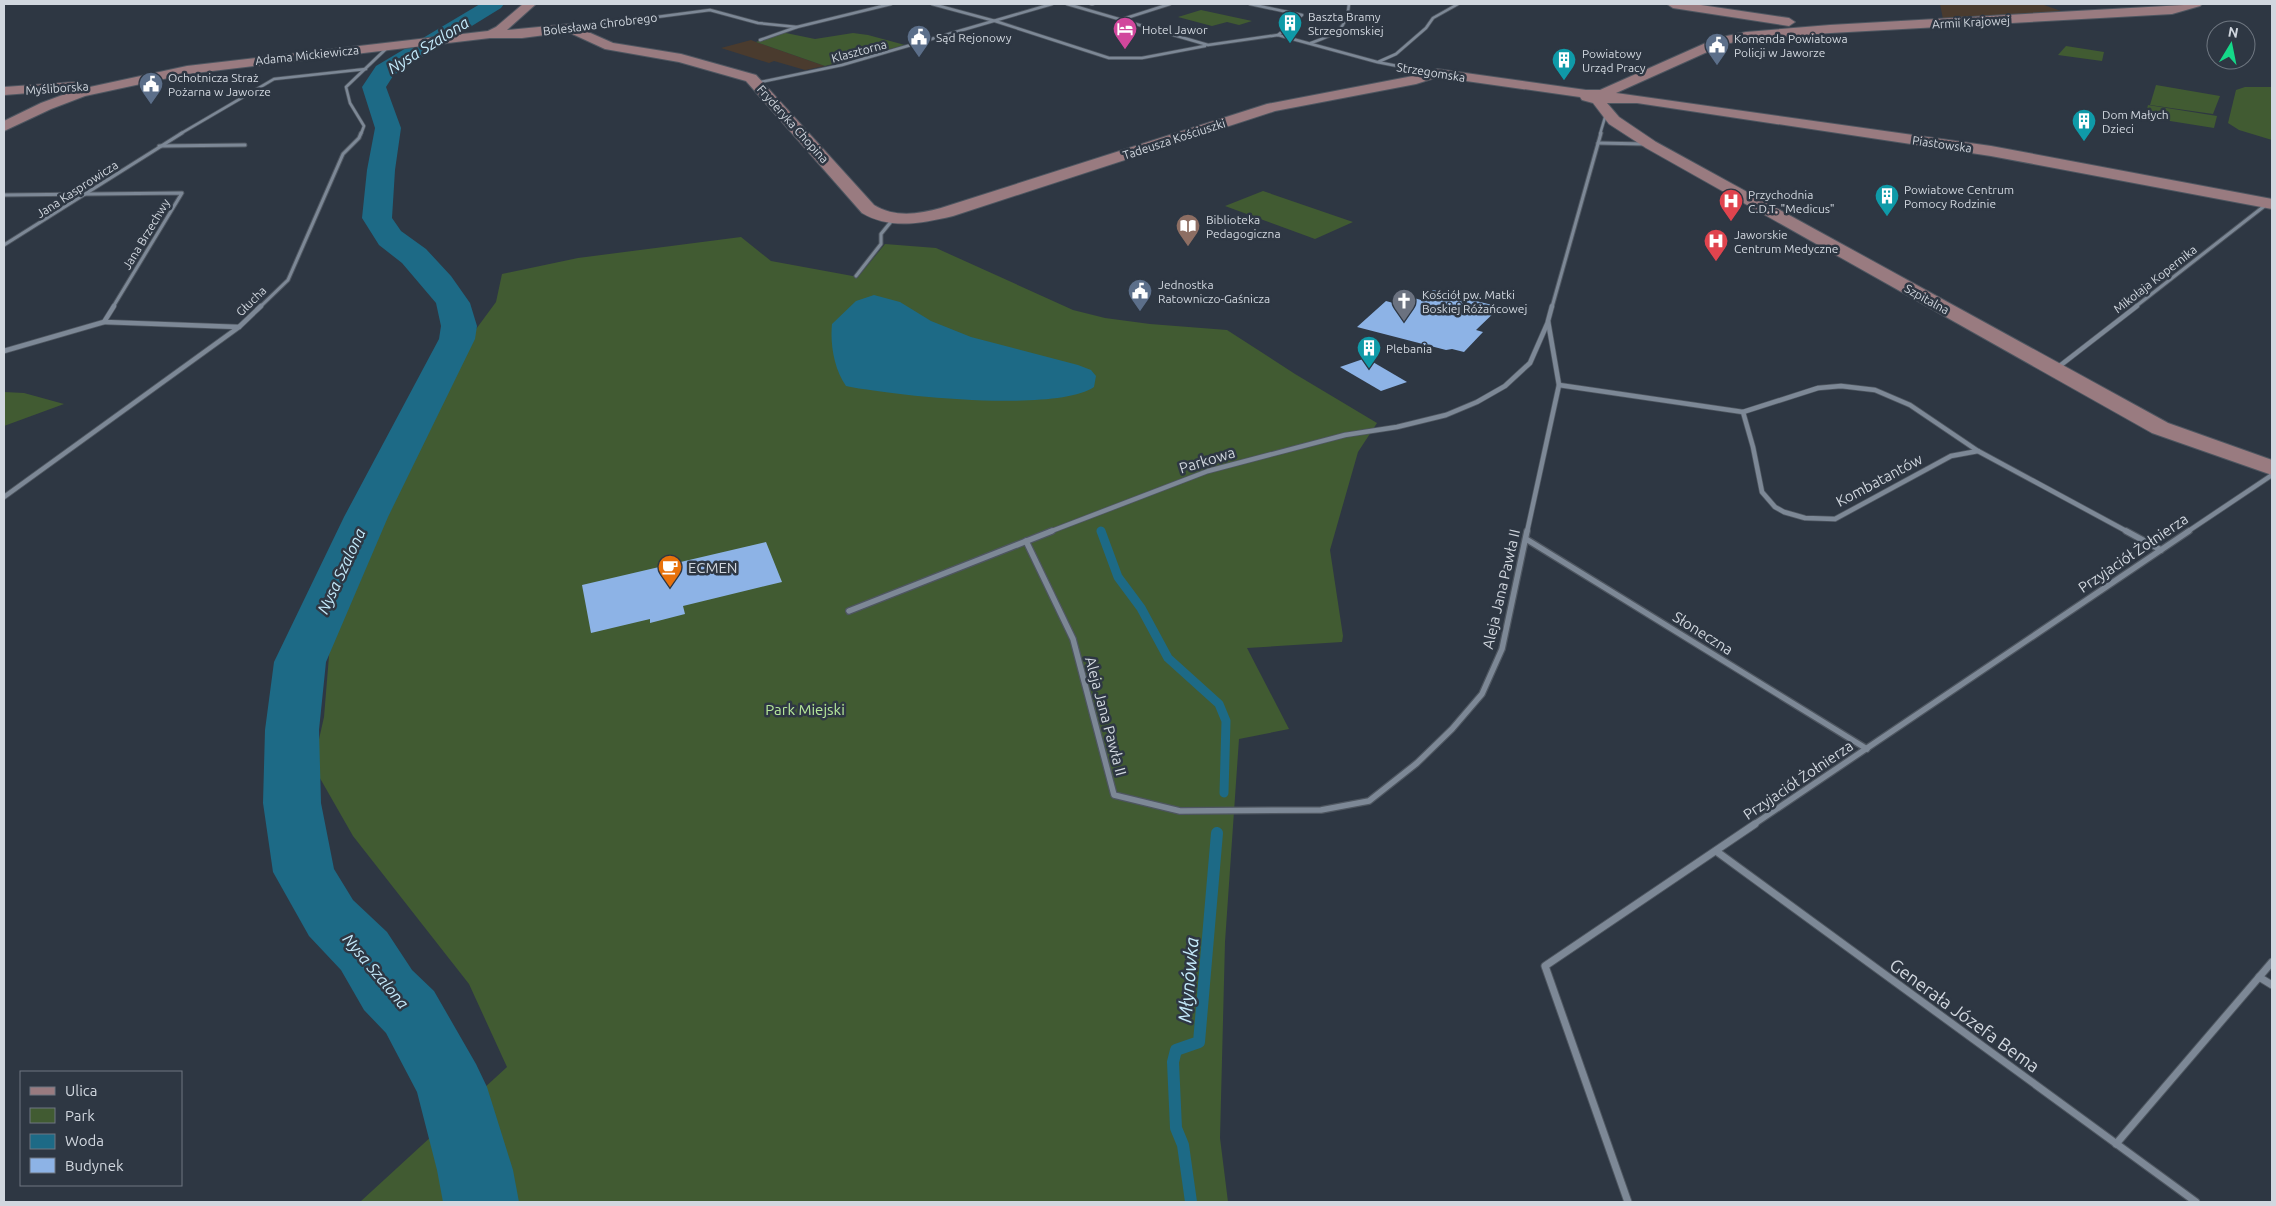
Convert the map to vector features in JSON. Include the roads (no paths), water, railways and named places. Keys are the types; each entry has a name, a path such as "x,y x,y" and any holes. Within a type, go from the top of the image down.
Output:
{"street":[{"path":"490,34 504,27 530,4"},
{"path":"760,40 796,27 891,4"},
{"path":"932,4 1109,58 1142,58 1208,45 1278,35 1302,15 1250,4"},
{"name":"Klasztorna","path":"756,83 842,65 996,22 1052,4"},
{"path":"1067,4 1208,45"},
{"path":"1123,19 1170,4"},
{"path":"1311,43 1335,35 1345,24 1349,4"},
{"path":"1377,62 1396,54 1426,28 1433,18 1458,4"},
{"path":"1673,4 1830,30"},
{"name":"Armii Krajowej","path":"1603,98 1721,41 1746,36 2172,10 2196,4"},
{"name":"Bolesława Chrobrego","path":"490,34 522,34 710,10 758,23 796,27"},
{"path":"1746,36 1764,22 1755,17"},
{"name":"Fryderyka Chopina","path":"570,28 610,46 697,62 748,77 756,83 868,209 894,218 914,218"},
{"name":"Adama Mickiewicza","path":"4,127 46,106 111,85 209,66 469,38 490,34"},
{"name":"Strzegomska","path":"1278,35 1377,62 1603,98"},
{"name":"Głucha","path":"4,497 239,327 288,280 343,154 363,132 364,126 349,106 346,88 393,46"},
{"name":"Jana Kasprowicza","path":"4,246 159,146 274,79 366,69"},
{"name":"Tadeusza Kościuszki","path":"914,218 947,212 1278,106 1409,82 1437,73"},
{"name":"Myśliborska","path":"11,91 111,85"},
{"path":"11,91 22,102 46,106"},
{"name":"Piastowska","path":"1603,98 1631,98 1991,151 2270,204"},
{"name":"Aleja Jana Pawła II","path":"1026,540 1073,639 1114,795 1180,811 1321,810 1369,801 1396,782 1452,729 1482,694 1502,649 1558,385 1548,321 1598,142 1603,98"},
{"name":"Szpitalna","path":"1603,98 1651,145 2054,370 2160,428 2272,468"},
{"path":"1598,142 1651,145"},
{"path":"159,146 245,145"},
{"name":"Jana Brzechwy","path":"4,195 182,193 104,322"},
{"name":"Mikołaja Kopernika","path":"2054,370 2270,204"},
{"path":"856,276 882,244 881,234 894,218"},
{"name":"Parkowa","path":"849,611 1026,540 1208,471 1339,437 1396,427 1446,414 1477,402 1505,386 1530,363 1548,321"},
{"path":"4,351 104,322 239,327"},
{"path":"1558,385 1743,412 1818,388 1840,386 1875,390 1910,405 1978,451 2161,550"},
{"name":"Kombatantów","path":"1743,412 1750,429 1763,494 1774,506 1795,517 1816,520 1835,519 1951,456 1978,451"},
{"name":"Przyjaciół Żołnierza","path":"1628,1202 1545,966 2272,475"},
{"name":"Słoneczna","path":"1526,539 1867,749"},
{"name":"Generała Józefa Bema","path":"1716,851 2196,1202"},
{"path":"2116,1144 2272,962"},
{"path":"2259,977 2272,985"}],"water":[{"path":"874,295 900,302 931,321 971,337 1091,370 1096,376 1094,387 1074,395 1011,401 936,398 846,386 838,372 834,356 832,324 856,301"}],"waterway":[{"name":"Nysa Szalona","path":"481,1202 475,1170 451,1087 410,1012 388,990 364,951 331,918 304,872 292,803 292,730 300,662 366,517 457,339 459,326 453,303 439,283 414,256 390,238 377,218 381,170 388,128 374,87 384,71 394,64 494,4"},
{"name":"Młynówka","path":"1101,531 1118,577 1141,608 1168,658 1219,704 1226,721 1224,793"},
{"name":"Młynówka","path":"1191,1202 1183,1145 1176,1128 1173,1062 1176,1050 1199,1042 1217,833"}],"place":[{"name":"Baszta Bramy Strzegomskiej","path":"1290,44"},
{"name":"Hotel Jawor","path":"1125,50"},
{"name":"Sąd Rejonowy","path":"919,58"},
{"name":"Komenda Powiatowa Policji w Jaworze","path":"1717,66"},
{"name":"Powiatowy Urząd Pracy","path":"1564,81"},
{"name":"Ochotnicza Straż Pożarna w Jaworze","path":"151,105"},
{"name":"Dom Małych Dzieci","path":"2084,142"},
{"name":"Powiatowe Centrum Pomocy Rodzinie","path":"1887,217"},
{"name":"Przychodnia C.D.T. \"Medicus\"","path":"1731,222"},
{"name":"Biblioteka Pedagogiczna","path":"1188,247"},
{"name":"Jaworskie Centrum Medyczne","path":"1716,262"},
{"name":"Jednostka Ratowniczo-Gaśnicza","path":"1140,312"},
{"name":"Kościół pw. Matki Boskiej Różańcowej","path":"1404,322"},
{"name":"Plebania","path":"1369,369"},
{"name":"ECMEN","path":"670,588"}],"park label":[{"name":"Park Miejski","path":"805,709"}]}
